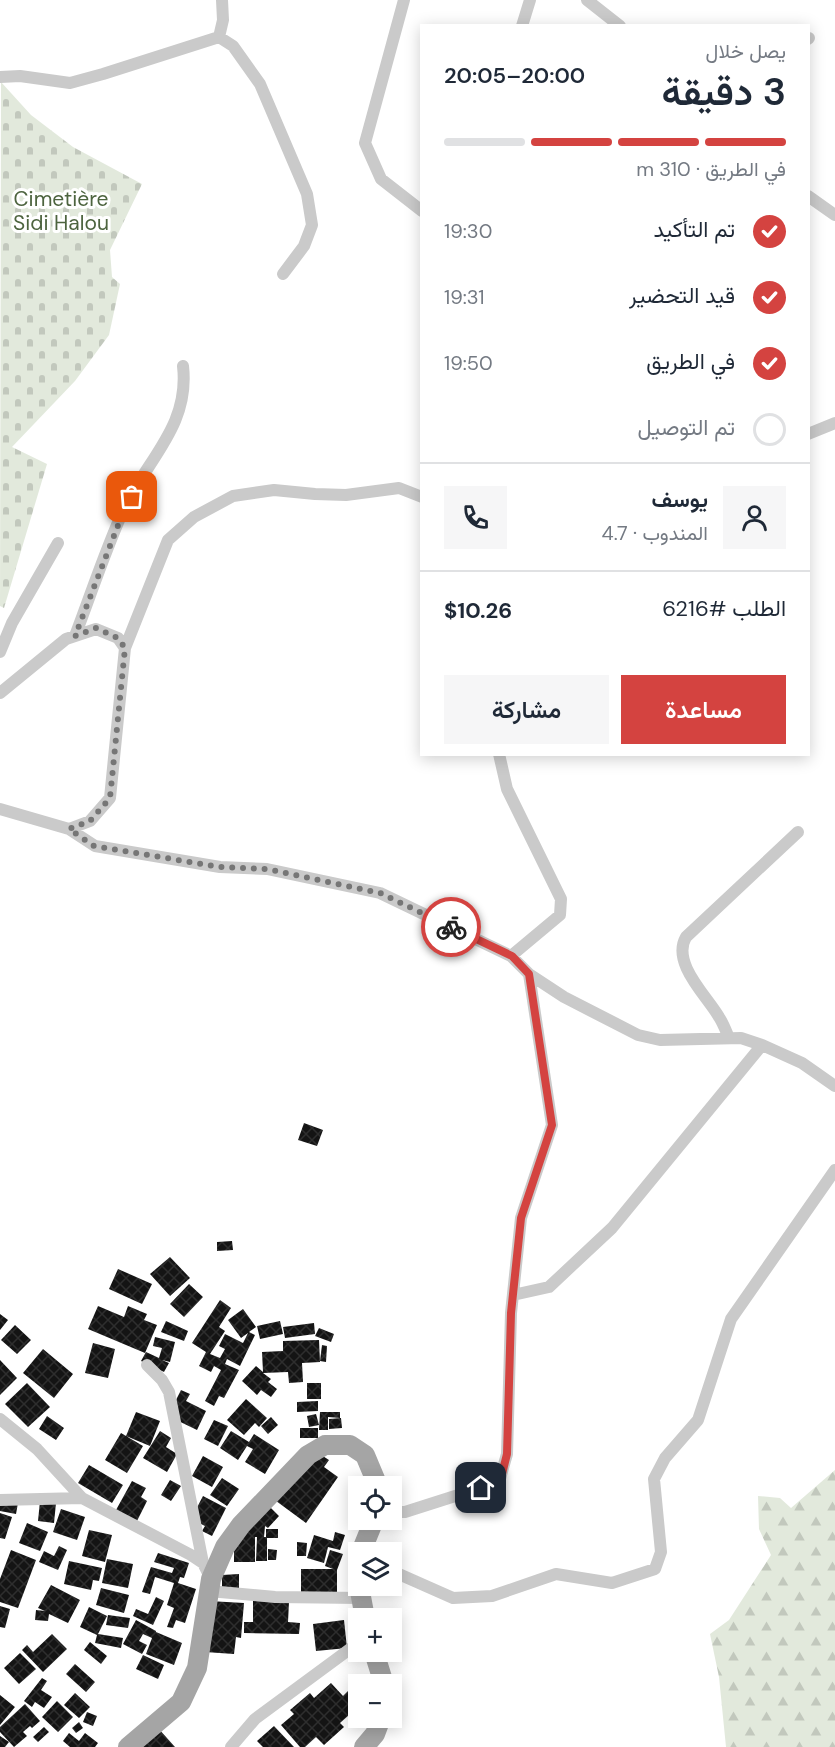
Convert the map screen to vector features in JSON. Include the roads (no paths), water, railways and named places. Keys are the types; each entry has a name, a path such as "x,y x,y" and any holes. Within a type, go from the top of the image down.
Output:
{"main road":[{"path":"128,1747 182,1702 197,1668 207,1578 241,1525 308,1455 325,1444 350,1444 365,1455 374,1476"},
{"path":"364,1747 377,1728"}],"street":[{"path":"219,37 223,20 222,0"},
{"path":"404,0 365,143 381,179 420,209"},
{"path":"523,24 530,0"},
{"path":"587,0 617,24"},
{"path":"0,77 21,76 70,83 219,37"},
{"path":"219,37 233,46 260,84 307,194 312,225 304,246 284,274"},
{"path":"810,197 835,215"},
{"path":"75,636 124,510 172,432 180,410 185,384 183,366"},
{"path":"810,433 835,423"},
{"path":"69,829 90,821 110,798 125,648 168,540 194,517 233,496 273,490 346,495 399,488 420,496"},
{"path":"0,652 12,623 58,543"},
{"path":"0,693 66,639 96,628 118,638 125,648"},
{"path":"499,756 507,789 561,899 560,915 512,956"},
{"path":"0,809 69,829 94,846 220,867 267,869 380,893 512,956 529,974 564,997 638,1035 660,1040 741,1038 802,1063 835,1086"},
{"path":"729,1038 719,1016 700,992 686,964 682,951 683,943 686,937 798,832"},
{"path":"402,1512 500,1482 507,1454 513,1295 521,1218 552,1125 529,974"},
{"path":"513,1295 549,1287 612,1228 762,1045"},
{"path":"402,1575 453,1598 492,1596 556,1574 612,1583 655,1569 661,1552 654,1479 665,1458 698,1420 731,1319 835,1170"},
{"path":"147,1365 162,1380 169,1392 207,1578"},
{"path":"0,1419 37,1449 82,1498 207,1578 275,1597 348,1593"},
{"path":"0,1500 82,1498"},
{"path":"231,1747 255,1719 348,1650"}],"park label":[{"name":"Cimetière Sidi Halou","path":"61,211"}]}
